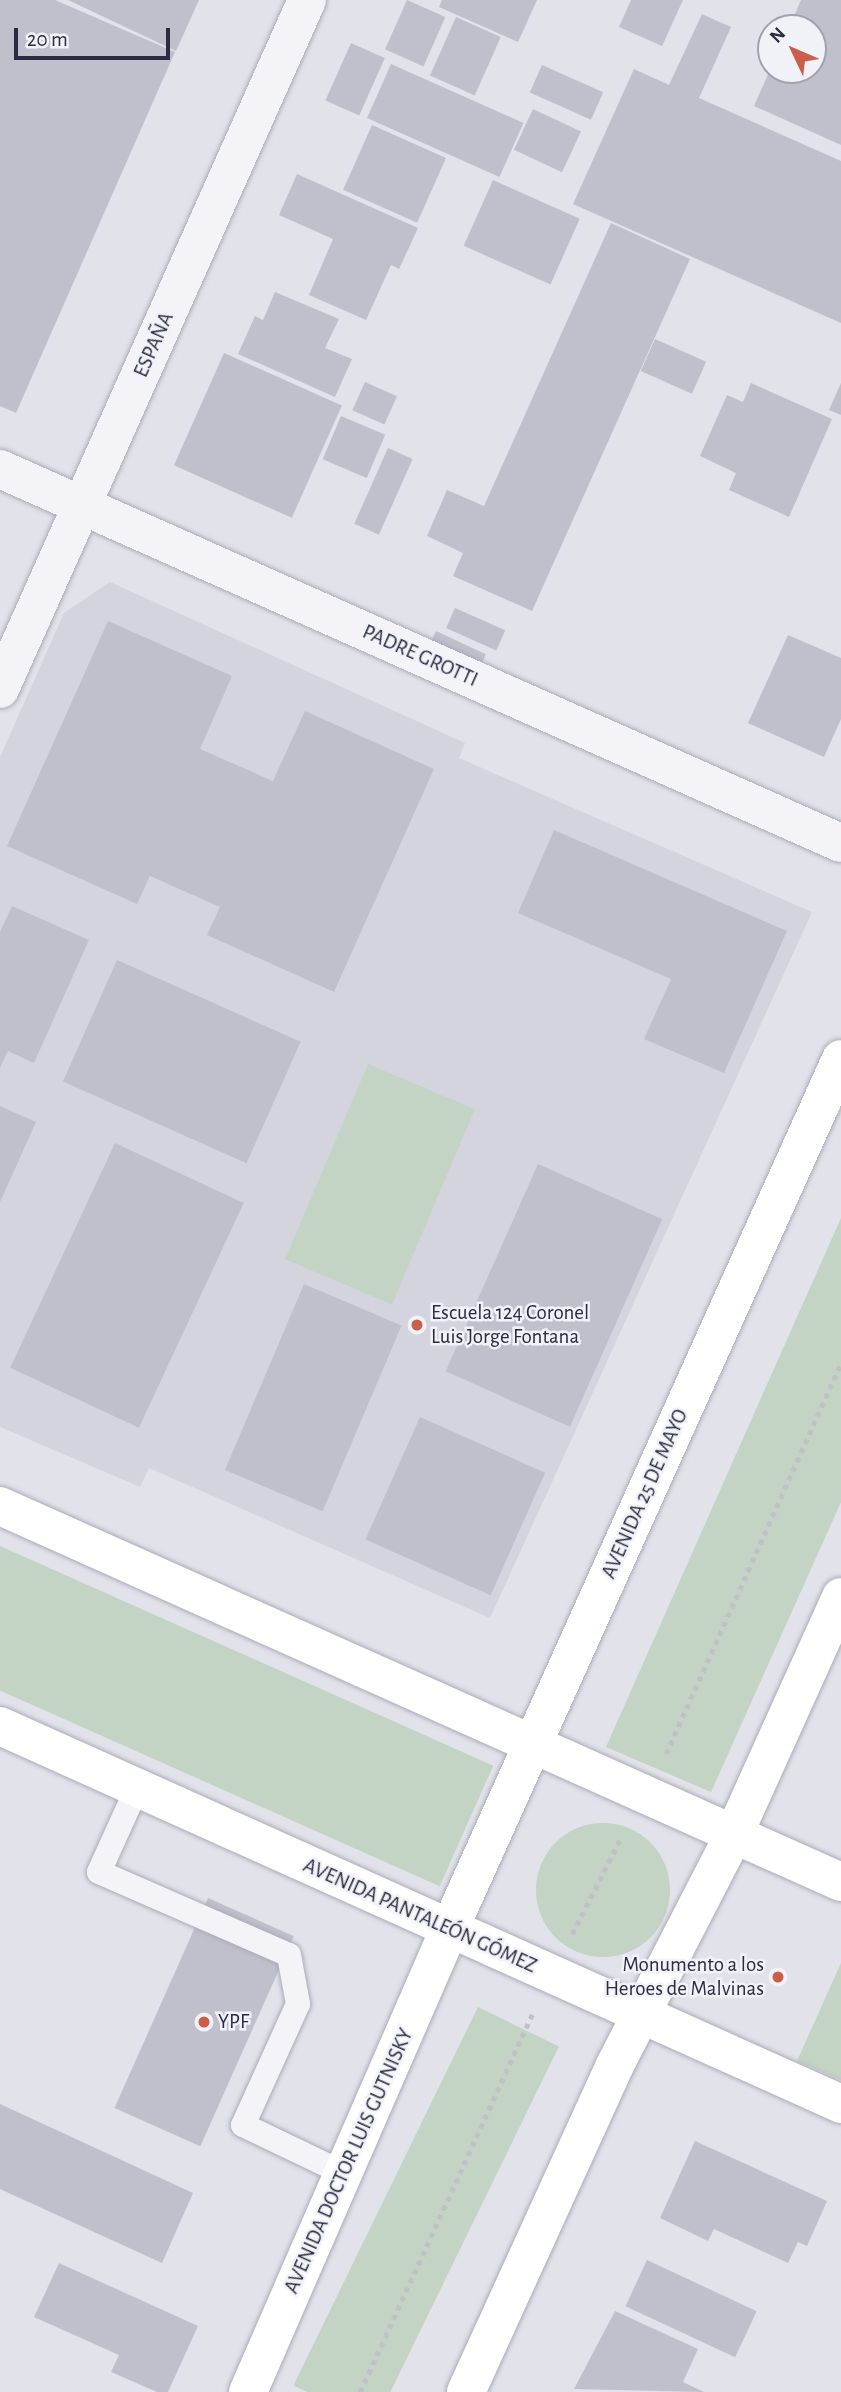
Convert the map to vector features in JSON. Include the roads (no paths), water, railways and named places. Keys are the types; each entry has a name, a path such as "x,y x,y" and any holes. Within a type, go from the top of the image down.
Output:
{"main road":[{"name":"AVENIDA 25 DE MAYO","path":"449,1930 841,1059"},
{"path":"0,1506 841,1882"},
{"path":"466,2392 640,2015 734,1834 841,1597"},
{"name":"AVENIDA PANTALEÓN GÓMEZ","path":"0,1726 551,1976 841,2104"},
{"name":"AVENIDA DOCTOR LUIS GUTNISKY","path":"248,2392 449,1930"}],"street":[{"name":"ESPAÑA","path":"0,689 307,0"},
{"name":"PADRE GROTTI","path":"0,469 841,843"}],"lane":[{"path":"137,1788 99,1872 289,1955 298,2004 243,2125 343,2173"}],"place":[{"name":"Escuela 124 Coronel Luis Jorge Fontana","path":"417,1325"},
{"name":"Monumento a los Heroes de Malvinas","path":"778,1977"},
{"name":"YPF","path":"204,2022"}]}
